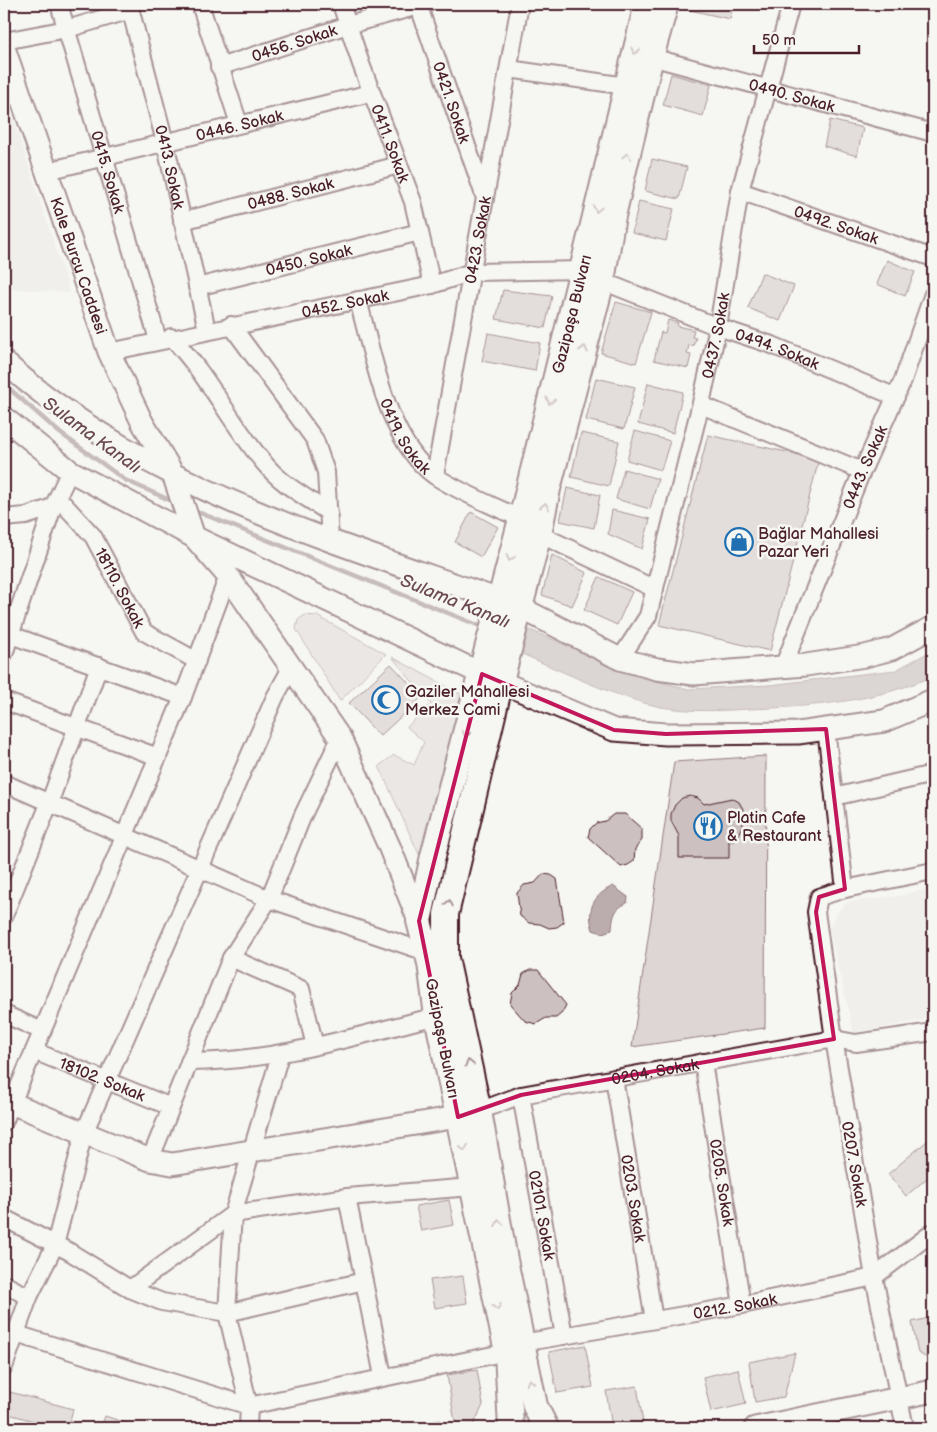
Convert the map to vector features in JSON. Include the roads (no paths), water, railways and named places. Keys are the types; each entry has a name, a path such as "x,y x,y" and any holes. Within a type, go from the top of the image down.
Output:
{"main road":[{"name":"Gazipaşa Bulvarı","path":"508,613 539,534 592,276 626,86 647,4"},
{"name":"Gazipaşa Bulvarı","path":"508,613 521,519 592,276 613,216 651,57 666,4"},
{"path":"494,666 508,613"},
{"name":"Gazipaşa Bulvarı","path":"494,666 432,856 419,921 436,1016 469,1114 472,1187 514,1348 535,1406 546,1428"},
{"name":"Gazipaşa Bulvarı","path":"494,666 446,914 446,958 469,1114 514,1348 510,1428"}],"street":[{"name":"0415. Sokak","path":"59,4 104,156 164,339"},
{"path":"200,4 239,124"},
{"name":"0411. Sokak","path":"341,4 371,93 413,202 432,285"},
{"name":"0456. Sokak","path":"219,67 348,25 421,4"},
{"name":"0421. Sokak","path":"421,4 485,200"},
{"name":"0423. Sokak","path":"435,476 520,4"},
{"name":"0437. Sokak","path":"620,659 648,616 718,327 740,191 791,4"},
{"path":"4,41 67,29 130,7"},
{"name":"0413. Sokak","path":"130,7 165,142 207,330"},
{"name":"Kale Burcu Caddesi","path":"4,48 12,96 48,171 109,352 142,422 173,474 194,536"},
{"name":"0490. Sokak","path":"651,57 933,133"},
{"path":"508,69 626,86"},
{"name":"0446. Sokak","path":"48,171 371,93"},
{"name":"0488. Sokak","path":"182,221 399,165"},
{"name":"0492. Sokak","path":"740,191 933,258"},
{"name":"0450. Sokak","path":"197,287 420,232"},
{"name":"0452. Sokak","path":"109,352 231,325 432,285 472,272 592,276"},
{"name":"0494. Sokak","path":"592,276 718,327 772,344 896,397"},
{"name":"0443. Sokak","path":"784,667 862,471 896,397 933,294"},
{"name":"0419. Sokak","path":"358,300 392,420 414,456 435,476 521,519"},
{"path":"231,325 315,440 326,472 330,513 330,540"},
{"path":"164,339 189,356 266,465 286,483 330,513"},
{"path":"4,362 31,386 84,422 173,474 229,502 330,540 620,659 657,669 694,674 784,667 865,656 892,649 933,627"},
{"path":"700,405 862,471"},
{"path":"4,418 70,471 194,536 494,666 614,730 666,734 798,733 884,721 933,700"},
{"path":"4,654 56,502 70,471"},
{"path":"4,518 26,516 56,502"},
{"name":"18110. Sokak","path":"56,502 92,536 144,632 197,661"},
{"path":"539,534 654,588"},
{"path":"194,536 228,576 340,738 389,846 419,921"},
{"path":"228,576 183,697 125,837 34,1051 6,1108 84,1133 150,1160 172,1164 469,1114"},
{"path":"11,635 183,697"},
{"path":"4,916 49,804 99,666"},
{"path":"4,1367 29,1296 55,1245 84,1133 275,697 291,668"},
{"path":"4,701 158,757"},
{"path":"826,729 846,889 933,871"},
{"path":"150,1160 232,958 268,898 303,815 340,738"},
{"path":"834,797 933,774"},
{"path":"4,783 268,898 426,952"},
{"name":"0207. Sokak","path":"846,889 819,898 816,912 834,1039 874,1277 897,1397 905,1428"},
{"path":"232,958 301,989 315,1046"},
{"path":"4,1014 42,1031"},
{"path":"189,1062 215,1062 280,1055 436,1016"},
{"name":"0204. Sokak","path":"469,1114 521,1095 703,1062 834,1039 856,1043 933,1032"},
{"name":"18102. Sokak","path":"34,1051 171,1106"},
{"path":"248,1428 249,1406 227,1313 233,1214 280,1055"},
{"name":"0205. Sokak","path":"703,1062 742,1305"},
{"name":"0203. Sokak","path":"614,1078 654,1320"},
{"name":"02101. Sokak","path":"521,1095 564,1336"},
{"path":"130,1289 233,1214 347,1197 472,1187"},
{"path":"347,1197 383,1376"},
{"path":"4,1218 55,1245 130,1289 162,1302 227,1313 364,1281"},
{"name":"0212. Sokak","path":"249,1406 564,1336 742,1305 874,1277 933,1232"},
{"path":"4,1284 29,1296"},
{"path":"16,1334 249,1406"},
{"path":"755,1428 933,1391"}],"waterway":[{"name":"Sulama Kanalı","path":"4,384 60,433 125,480 174,502"},
{"name":"Sulama Kanalı","path":"193,510 485,628"}],"place":[{"name":"Bağlar Mahallesi Pazar Yeri","path":"739,542"},
{"name":"Gaziler Mahallesi Merkez Cami","path":"386,700"},
{"name":"Platin Cafe & Restaurant","path":"708,826"}]}
